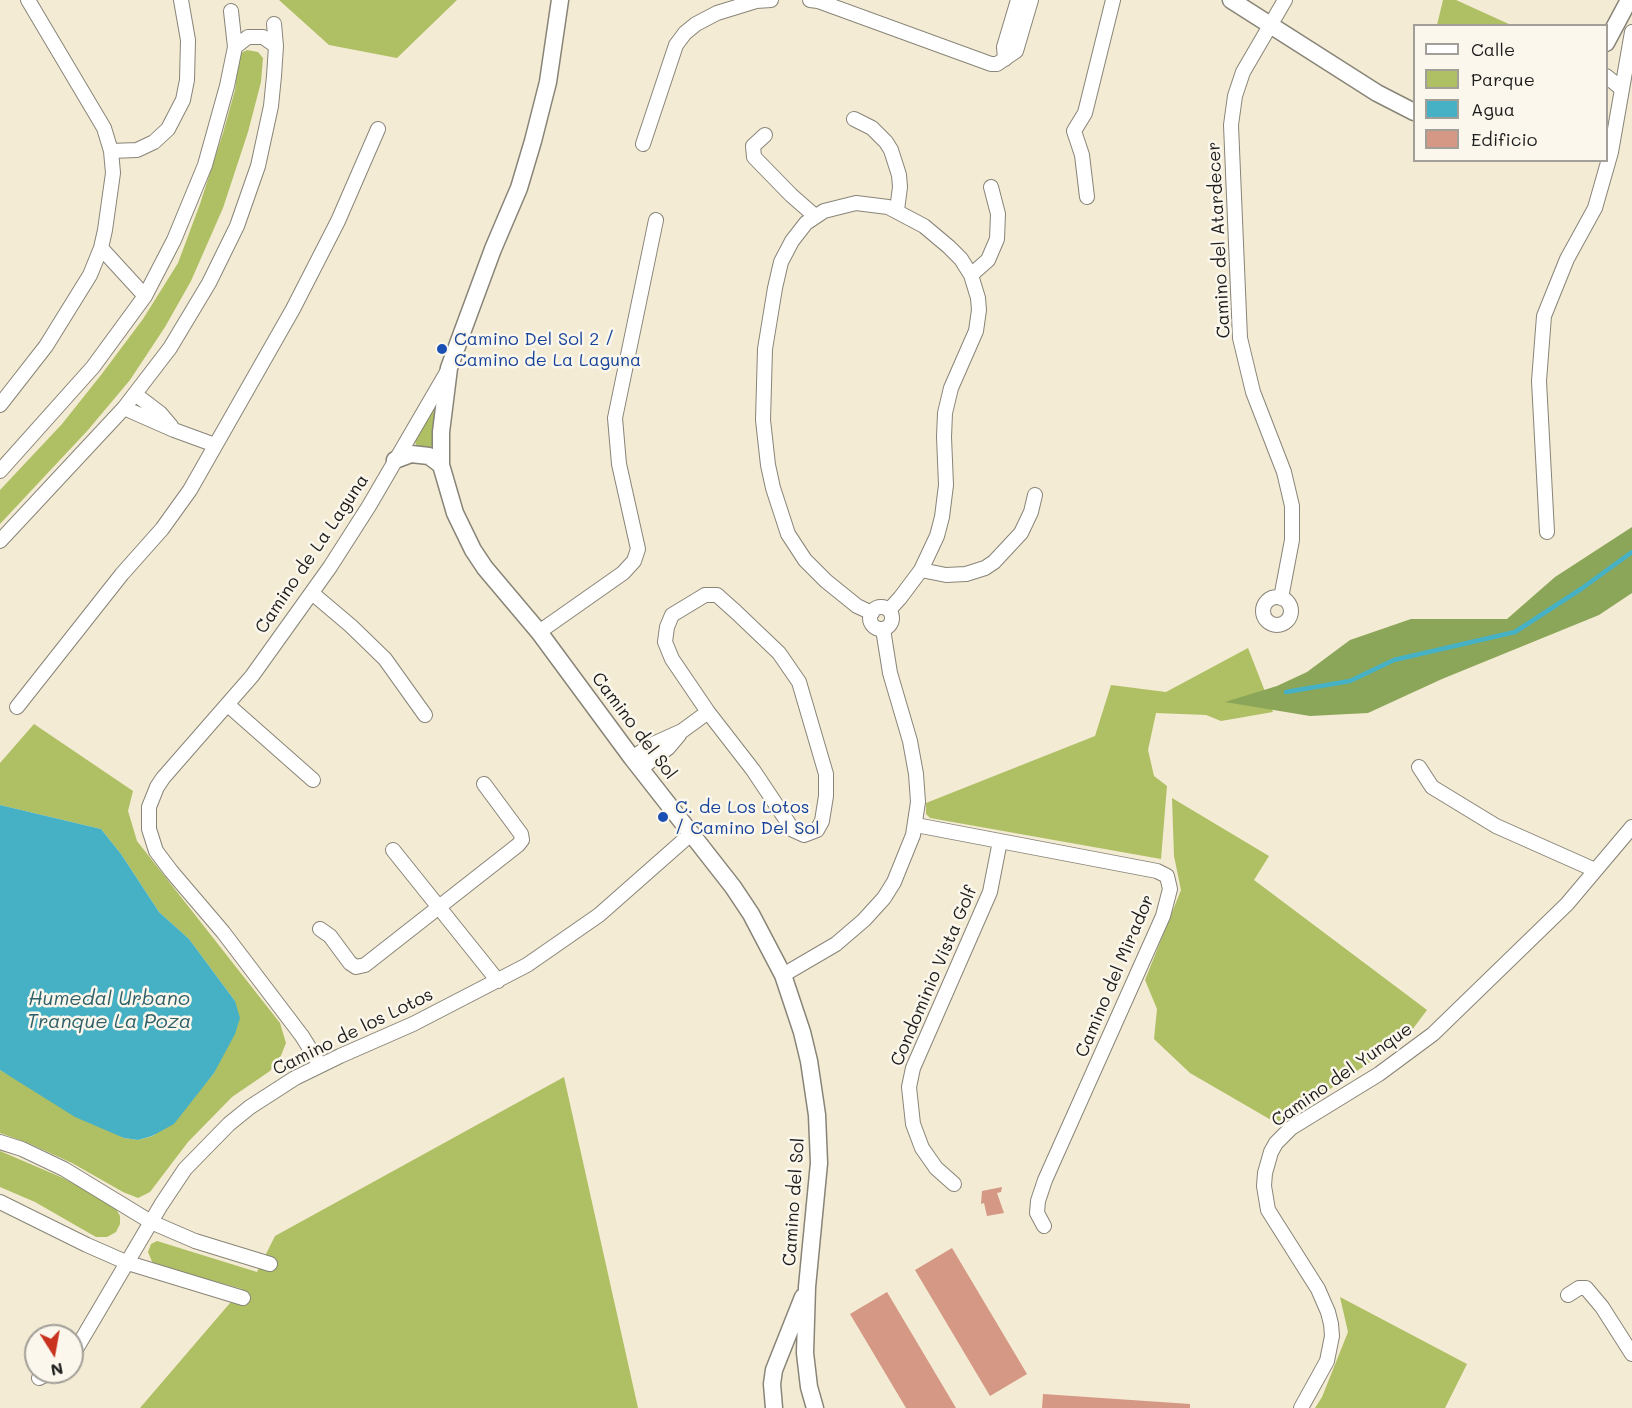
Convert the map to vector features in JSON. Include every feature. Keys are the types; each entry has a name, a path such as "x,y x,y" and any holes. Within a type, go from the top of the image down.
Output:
{"street":[{"path":"0,405 46,346 83,289 101,248 112,184 111,151 104,128 28,0"},
{"path":"111,151 137,150 154,142 168,129 183,100 187,80 188,40 181,0"},
{"name":"Camino de La Laguna","path":"320,1065 302,1036 223,932 156,851 149,829 149,807 157,787 228,705 312,594 369,506 449,368 493,249 519,188 548,82 560,0"},
{"path":"643,144 676,45 685,33 696,24 717,13 756,1 771,0"},
{"path":"810,0 991,64 997,64 1016,51 1019,10 1031,0"},
{"path":"1088,197 1082,155 1074,131 1085,113 1113,0"},
{"path":"1231,0 1377,93 1413,111"},
{"name":"Camino del Atardecer","path":"1281,598 1291,548 1292,506 1284,472 1253,392 1240,338 1231,124 1238,83 1285,0"},
{"path":"1608,39 1629,0"},
{"path":"0,471 93,367 145,296 174,240 205,165 225,96 235,47 231,11"},
{"path":"0,541 124,408 170,348 209,283 237,226 252,186 266,135 276,46 274,24"},
{"path":"1547,532 1539,381 1544,316 1567,259 1595,207 1611,152 1632,32"},
{"path":"235,47 248,37 263,37 276,46"},
{"path":"1608,78 1622,89"},
{"path":"854,119 872,128 891,150 899,175 897,210"},
{"path":"17,707 122,574 162,529 190,490 293,309 338,221 378,129"},
{"path":"765,135 753,146 754,157 815,216"},
{"path":"971,275 988,260 997,239 998,214 992,187"},
{"path":"872,613 857,606 836,591 810,566 796,546 782,520 773,488 766,453 763,420 763,373 776,281 781,262 799,231 815,216 833,208 856,203 878,204 897,210 924,226 949,247 971,275 978,298 978,321 973,341 956,374 947,401 944,425 945,501 937,536 921,570 889,610"},
{"path":"539,632 623,573 634,561 638,549 619,464 615,418 656,220"},
{"path":"101,248 145,296"},
{"name":"Camino del Sol","path":"449,368 441,432 441,465 455,513 473,549 485,568 539,632 636,763 733,887 751,914 783,975 802,1032 817,1115 817,1188 807,1287 806,1370 815,1408"},
{"path":"135,394 160,413 174,430"},
{"path":"124,408 215,445"},
{"path":"395,460 411,454 429,456 441,465"},
{"path":"921,570 946,575 966,574 985,568 994,562 1021,532 1031,512 1035,495"},
{"path":"312,594 351,626 385,659 425,715"},
{"path":"705,594 717,595 736,612 779,653 799,682 826,774 826,796 822,821 817,830 804,835 793,830 753,770 708,712 672,658 665,642 667,627 672,615 705,594"},
{"path":"883,629 873,626 870,620 872,613 878,608 889,610"},
{"path":"883,629 892,621 889,610"},
{"path":"783,975 836,944 874,909 898,873 916,825 918,802 916,774 910,741 890,674 883,629"},
{"path":"228,705 313,780"},
{"path":"636,763 651,746 682,731 708,712"},
{"path":"1419,767 1431,787 1496,826 1595,870"},
{"path":"320,929 330,936 350,963 356,967 365,965 522,840 521,834 484,784"},
{"name":"Camino del Mirador","path":"916,825 1157,871 1167,876 1170,889 1163,916 1045,1180 1038,1201 1037,1213 1044,1226"},
{"name":"Camino del Yunque","path":"1301,1408 1327,1361 1332,1336 1331,1324 1329,1312 1321,1295 1268,1210 1264,1186 1265,1173 1276,1143 1291,1128 1379,1074 1433,1034 1567,904 1632,828"},
{"name":"Camino de los Lotos","path":"84,1336 151,1222 186,1169 229,1124 272,1092 320,1065 413,1024 498,981 555,947 599,915 692,833"},
{"name":"Condominio Vista Golf","path":"954,1184 936,1168 922,1148 913,1124 909,1087 913,1068 990,892 1000,841"},
{"path":"393,850 498,981"},
{"path":"0,1142 22,1149 64,1169 151,1222 195,1241 270,1264"},
{"path":"0,1202 128,1263 243,1298"},
{"name":"Camino del Sol","path":"774,1408 772,1384 774,1370 807,1287"},
{"path":"1568,1295 1579,1288 1586,1288 1602,1307 1632,1354"}],"green space":[{"path":"279,0 457,0 397,58 329,45"},
{"path":"1443,0 1456,0 1509,24 1437,24"},
{"path":"247,50 258,52 263,58 261,82 248,132 223,208 191,281 165,327 130,380 88,430 0,524 0,490 62,424 101,375 143,319 178,263 223,133 235,90 239,54"},
{"path":"434,408 432,446 417,447 415,442"},
{"path":"1632,527 1632,593 1599,615 1442,679 1368,713 1310,716 1225,702 1277,686 1307,672 1350,640 1411,619 1507,619 1555,577"},
{"path":"1248,648 1273,712 1221,721 1206,715 1156,713 1148,750 1154,776 1167,786 1161,859 930,818 926,814 926,803 1095,736 1111,685 1166,692"},
{"path":"34,724 133,791 128,811 137,841 280,1023 286,1043 280,1058 270,1071 232,1097 188,1142 150,1192 138,1198 72,1163 0,1133 0,1070 124,1138 138,1140 153,1136 214,1073 235,1001 189,939 159,912 121,854 101,829 0,805 0,763"},
{"path":"1172,798 1269,856 1254,880 1427,1010 1406,1038 1278,1124 1190,1073 1154,1039 1157,1009 1145,980 1181,890 1174,856"},
{"path":"564,1077 638,1408 140,1408 242,1289 153,1264 148,1252 151,1244 157,1241 257,1272 275,1236"},
{"path":"0,1151 63,1178 104,1200 116,1209 120,1216 120,1224 116,1232 107,1237 96,1237 35,1202 0,1187"},
{"path":"1340,1297 1467,1364 1445,1408 1315,1408 1322,1397 1348,1332"}],"water":[{"name":"Humedal Urbano Tranque La Poza","path":"0,805 101,829 121,854 159,912 189,939 235,1001 240,1018 235,1034 214,1073 174,1124 152,1136 138,1140 124,1138 75,1117 0,1070"}],"building":[{"path":"1002,1187 1001,1192 997,1193 1004,1213 987,1216 984,1203 981,1204 982,1191"},
{"path":"952,1248 1027,1374 990,1396 915,1270"},
{"path":"887,1292 956,1408 906,1408 850,1314"},
{"path":"1043,1394 1190,1404 1190,1408 1042,1408"}],"waterway":[{"path":"1286,692 1350,681 1394,660 1515,632 1632,552"}],"place":[{"name":"Camino Del Sol 2 / Camino de La Laguna","path":"442,349"},
{"name":"C. de Los Lotos / Camino Del Sol","path":"663,817"}]}
